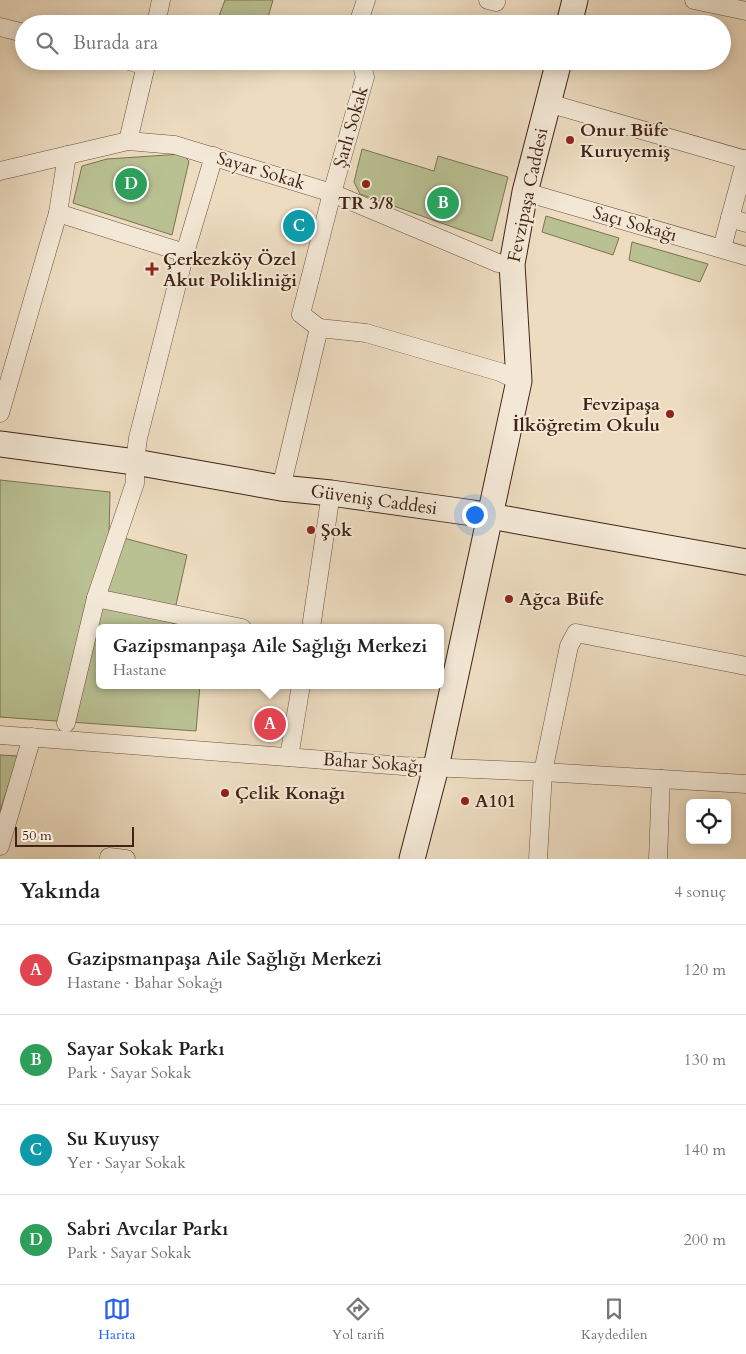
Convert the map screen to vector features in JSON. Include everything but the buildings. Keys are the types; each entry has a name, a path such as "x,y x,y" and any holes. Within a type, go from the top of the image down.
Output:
{"street":[{"path":"158,15 161,0"},
{"path":"361,15 366,0"},
{"path":"571,15 575,0"},
{"path":"694,0 746,11"},
{"path":"0,27 15,31"},
{"path":"128,141 146,70"},
{"name":"Şarlı Sokak","path":"319,328 301,314 332,193 365,77 363,70"},
{"name":"Fevzipaşa Caddesi","path":"412,859 436,768 519,381 512,264 525,192 557,70"},
{"path":"548,103 746,160 738,220 722,248"},
{"name":"Sayar Sokak","path":"0,170 128,141 176,145 332,193 498,263 512,264"},
{"path":"0,413 58,213 67,155"},
{"path":"66,723 96,598 135,482 138,438 185,253 214,156"},
{"name":"Saçı Sokağı","path":"525,192 746,256"},
{"path":"58,213 185,253"},
{"path":"282,488 319,328 366,333 500,372 519,381"},
{"name":"Güveniş Caddesi","path":"0,444 135,462 282,488 331,493 490,516 746,562"},
{"path":"312,624 331,493"},
{"path":"96,598 223,624"},
{"path":"538,859 543,772 569,646 576,633 746,666"},
{"path":"289,757 300,689"},
{"name":"Bahar Sokağı","path":"0,736 436,768 543,772 746,784"},
{"path":"0,846 32,737"},
{"path":"658,859 661,779"},
{"path":"109,859 110,857 126,859"}],"green space":[{"path":"225,0 273,0 269,15 219,15"},
{"path":"362,149 434,171 438,156 508,177 492,241 360,194 354,182"},
{"path":"182,154 189,161 172,235 73,203 82,166 107,159"},
{"path":"546,216 619,238 613,255 542,232"},
{"path":"632,242 708,264 700,282 629,260"},
{"path":"0,480 110,492 109,534 187,555 172,623 177,624 96,624 96,689 200,689 196,731 0,717"},
{"path":"0,755 18,756 0,811"}],"place":[{"name":"Onur Büfe Kuruyemiş","path":"570,140"},
{"name":"Sabri Avcılar Parkı","path":"131,184"},
{"name":"TR 3/8","path":"366,184"},
{"name":"Sayar Sokak Parkı","path":"443,203"},
{"name":"Su Kuyusy","path":"299,226"},
{"name":"Çerkezköy Özel Akut Polikliniği","path":"152,269"},
{"name":"Fevzipaşa İlköğretim Okulu","path":"670,414"},
{"name":"Şok","path":"311,530"},
{"name":"Ağca Büfe","path":"509,599"},
{"name":"Gazipsmanpaşa Aile Sağlığı Merkezi","path":"270,724"},
{"name":"Çelik Konağı","path":"225,793"},
{"name":"A101","path":"465,801"}]}
